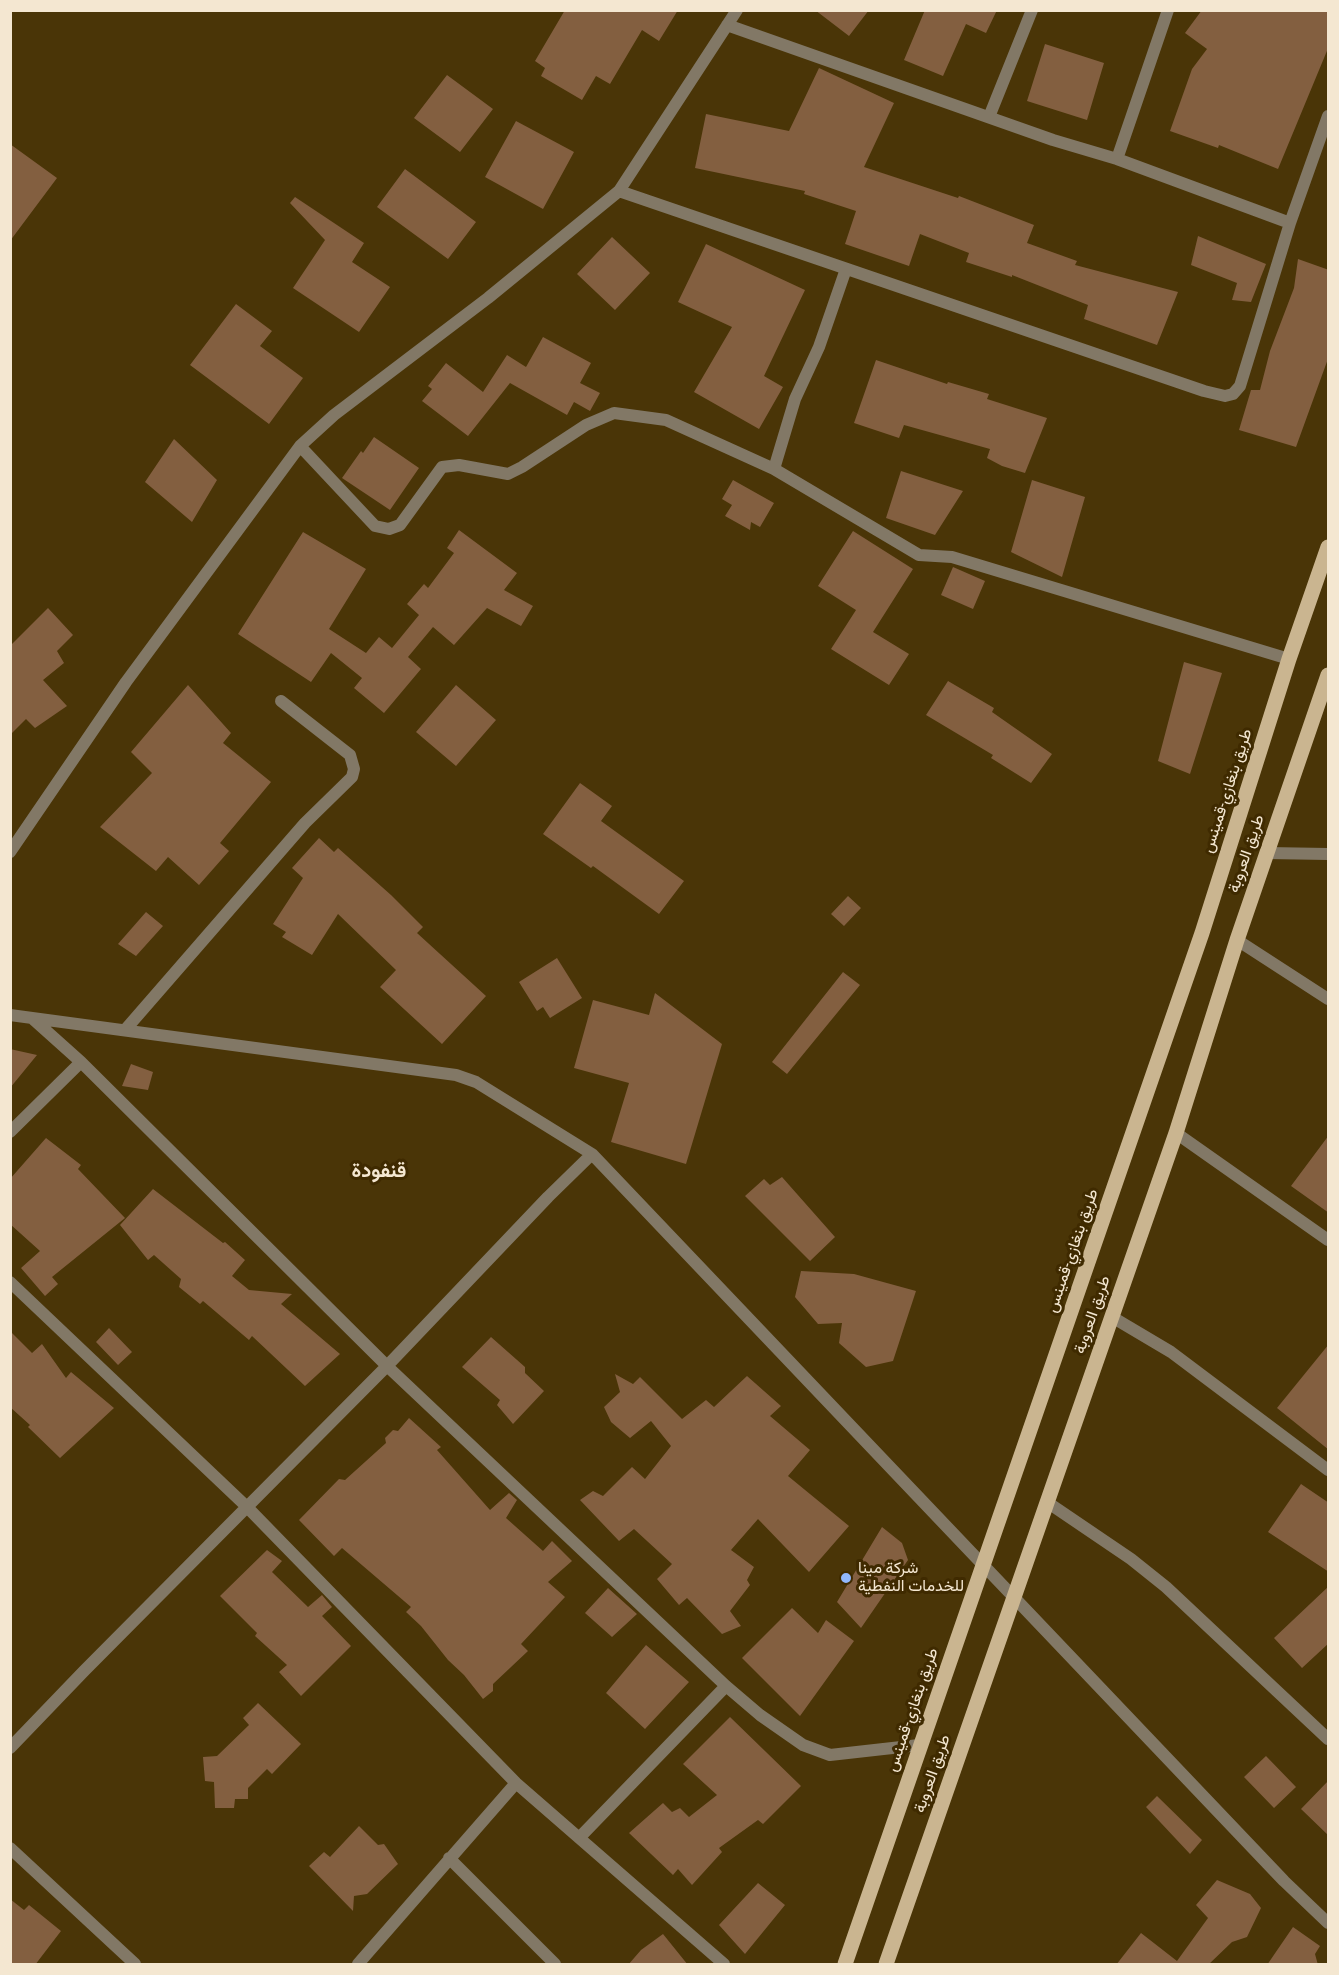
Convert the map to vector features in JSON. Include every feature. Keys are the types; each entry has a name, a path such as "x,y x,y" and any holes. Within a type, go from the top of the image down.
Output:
{"main road":[{"name":"طريق بنغازي-قمينس","path":"845,1965 919,1745 1202,933 1289,659 1329,547"},
{"name":"طريق العروبة","path":"886,1965 1176,1133 1237,940 1329,675"}],"street":[{"path":"10,852 126,682 300,446 334,415 488,298 619,191 737,10"},
{"path":"989,117 1032,10"},
{"path":"1117,159 1168,10"},
{"path":"727,25 989,117 1117,159 1290,223"},
{"path":"619,191 1225,396 1233,394 1240,386 1290,223 1329,116"},
{"path":"774,469 795,399 819,347 846,269"},
{"path":"300,446 375,526 389,529 400,525 442,467 459,465 507,474 522,467 586,425 614,413 666,420 774,469 920,555 952,557 1289,659"},
{"path":"125,1030 305,823 352,777 354,769 350,755 281,702"},
{"path":"1267,853 1329,854"},
{"path":"1237,940 1329,999"},
{"path":"10,1015 456,1075 476,1082 592,1154 1284,1881 1329,1923"},
{"path":"33,1018 81,1062 387,1366 726,1686 760,1715 803,1745 830,1755 919,1745"},
{"path":"10,1132 81,1062"},
{"path":"1176,1133 1329,1240"},
{"path":"10,1748 387,1366 592,1154"},
{"path":"10,1282 247,1507 516,1783 724,1965"},
{"path":"1112,1317 1171,1352 1329,1470"},
{"path":"1047,1502 1131,1559 1166,1587 1329,1739"},
{"path":"579,1838 726,1686"},
{"path":"358,1965 516,1783"},
{"path":"10,1848 135,1965"},
{"path":"450,1858 555,1965"}],"building":[{"path":"565,10 678,10 659,41 642,30 610,84 596,76 582,100 541,76 545,68 535,61"},
{"path":"815,10 869,10 849,36"},
{"path":"925,10 997,10 986,33 966,24 943,76 904,60"},
{"path":"1202,10 1329,10 1329,46 1278,169 1219,145 1218,148 1170,131 1192,69 1207,49 1185,33"},
{"path":"1045,44 1104,63 1087,120 1027,101"},
{"path":"819,68 894,103 864,167 958,198 959,196 1034,225 1027,243 1077,261 1075,265 1178,292 1157,345 1084,319 1088,305 1012,275 1012,277 966,262 969,253 920,234 909,266 845,244 856,211 804,194 805,191 695,168 706,114 789,131"},
{"path":"447,75 493,109 460,152 414,118"},
{"path":"516,121 574,152 543,209 485,177"},
{"path":"10,144 57,178 10,241"},
{"path":"405,169 476,222 448,259 377,207"},
{"path":"295,197 364,243 352,262 390,287 359,332 293,288 325,240 290,203"},
{"path":"1198,236 1266,264 1251,302 1232,300 1237,283 1191,265"},
{"path":"612,237 650,273 615,310 577,274"},
{"path":"706,244 805,290 764,376 783,387 759,429 694,392 732,327 678,302"},
{"path":"1298,259 1329,270 1329,356 1296,447 1239,430 1251,390 1260,390 1270,351 1294,288"},
{"path":"236,304 272,331 260,346 303,378 269,424 190,365"},
{"path":"543,337 591,363 580,383 600,393 590,411 574,402 567,415 510,383 468,436 422,401 432,389 428,386 446,363 483,392 507,355 526,367"},
{"path":"876,360 947,384 948,382 989,394 987,399 1047,418 1025,473 1002,466 987,458 990,449 904,425 899,438 854,423"},
{"path":"374,437 419,468 390,510 342,478"},
{"path":"174,439 217,480 192,522 145,482"},
{"path":"901,471 963,491 935,535 886,518"},
{"path":"733,480 774,503 760,527 751,522 750,530 725,516 732,505 722,499"},
{"path":"1032,480 1085,497 1062,577 1011,552"},
{"path":"459,530 517,573 504,590 533,606 521,626 487,608 454,645 433,627 408,657 421,669 384,713 354,688 362,678 331,653 311,682 238,634 303,532 366,569 329,629 366,653 379,637 392,648 419,615 407,604 424,584 428,588 454,553 447,548"},
{"path":"853,531 913,569 873,632 909,654 889,685 831,649 856,610 818,586"},
{"path":"953,567 985,581 973,609 941,595"},
{"path":"48,608 73,635 57,651 64,663 43,680 67,706 35,728 26,719 10,735 10,646"},
{"path":"1184,662 1222,673 1190,774 1158,761"},
{"path":"948,681 994,708 992,712 1052,754 1031,783 991,758 993,755 926,715"},
{"path":"188,685 231,733 223,743 271,782 220,843 229,851 199,885 168,857 156,871 100,827 152,773 131,752"},
{"path":"456,685 496,720 456,766 416,732"},
{"path":"580,783 612,806 601,821 684,881 659,914 593,866 591,868 543,834"},
{"path":"319,838 334,852 338,848 391,895 423,927 417,933 486,996 442,1044 380,987 396,970 338,914 312,955 282,937 286,932 273,924 303,878 292,868"},
{"path":"848,896 861,908 844,926 831,914"},
{"path":"146,912 163,926 136,956 118,944"},
{"path":"557,958 582,998 550,1018 543,1007 537,1011 519,982"},
{"path":"843,972 860,985 787,1074 772,1062"},
{"path":"655,993 722,1044 686,1164 611,1142 629,1083 574,1068 593,1000 649,1015"},
{"path":"10,1049 37,1055 10,1088"},
{"path":"131,1064 153,1072 148,1090 122,1086"},
{"path":"1329,1135 1329,1213 1291,1186"},
{"path":"46,1138 81,1165 78,1169 125,1218 52,1277 58,1284 45,1296 21,1268 40,1251 10,1224 10,1179"},
{"path":"782,1177 835,1237 810,1261 745,1196 764,1179 770,1185"},
{"path":"153,1189 223,1243 225,1242 245,1260 232,1276 249,1290 292,1294 281,1304 340,1354 305,1386 252,1336 249,1340 203,1301 200,1304 179,1287 181,1279 154,1255 148,1260 120,1225"},
{"path":"801,1271 854,1274 916,1291 893,1361 866,1367 839,1343 842,1323 818,1324 795,1297"},
{"path":"109,1328 132,1352 118,1365 96,1342"},
{"path":"10,1331 32,1353 42,1344 66,1378 71,1372 114,1408 60,1458 10,1407"},
{"path":"491,1337 525,1367 525,1373 544,1391 513,1424 497,1405 500,1400 462,1367"},
{"path":"1329,1344 1329,1450 1277,1408"},
{"path":"615,1374 633,1384 640,1377 682,1419 706,1400 714,1407 747,1376 781,1406 770,1416 810,1450 788,1476 849,1526 809,1572 758,1519 731,1550 754,1567 747,1580 750,1585 730,1611 741,1626 722,1634 687,1598 679,1605 657,1579 672,1564 634,1529 619,1541 580,1500 593,1491 603,1496 632,1467 645,1479 671,1446 651,1421 630,1438 611,1422 604,1407 620,1392"},
{"path":"409,1418 441,1447 437,1450 490,1510 509,1493 517,1500 506,1518 543,1551 552,1541 572,1561 548,1582 565,1597 521,1644 528,1651 493,1684 493,1691 483,1699 421,1626 406,1612 411,1607 342,1548 334,1556 299,1520 339,1479 345,1480 386,1443 385,1438 393,1430 398,1431"},
{"path":"1301,1484 1329,1503 1329,1572 1268,1532"},
{"path":"882,1527 902,1543 908,1560 861,1628 837,1602"},
{"path":"267,1550 282,1561 272,1572 308,1607 322,1595 332,1607 322,1616 351,1646 301,1696 279,1672 287,1665 255,1636 257,1633 220,1596"},
{"path":"1329,1586 1329,1643 1302,1668 1274,1638"},
{"path":"608,1588 637,1614 612,1637 585,1613"},
{"path":"792,1608 818,1633 826,1620 854,1641 800,1716 742,1658"},
{"path":"646,1645 689,1682 645,1729 606,1693"},
{"path":"258,1703 301,1744 272,1774 267,1769 248,1788 248,1799 235,1799 234,1808 215,1808 214,1782 205,1781 203,1757 217,1756 249,1725 243,1718"},
{"path":"730,1717 801,1786 763,1824 758,1820 719,1848 722,1852 692,1885 678,1869 673,1875 629,1833 663,1803 672,1812 680,1808 689,1817 717,1795 683,1764"},
{"path":"1266,1756 1296,1787 1274,1808 1244,1777"},
{"path":"1329,1780 1329,1836 1301,1809"},
{"path":"1157,1796 1202,1840 1190,1854 1146,1807"},
{"path":"359,1826 378,1845 384,1844 398,1864 367,1894 354,1896 353,1911 309,1866 324,1852 330,1857"},
{"path":"1217,1880 1250,1894 1261,1908 1247,1937 1232,1942 1208,1965 1116,1965 1141,1933 1177,1961 1208,1918 1196,1905"},
{"path":"758,1883 785,1905 745,1954 719,1925"},
{"path":"10,1899 24,1910 29,1905 61,1931 35,1965 10,1965"},
{"path":"1293,1927 1320,1946 1315,1954 1318,1965 1267,1965"},
{"path":"663,1934 688,1965 628,1965 641,1950"}],"place":[{"name":"شركة مينا للخدمات النفطية","path":"846,1578"}],"district":[{"name":"قنفودة","path":"379,1172"}]}
